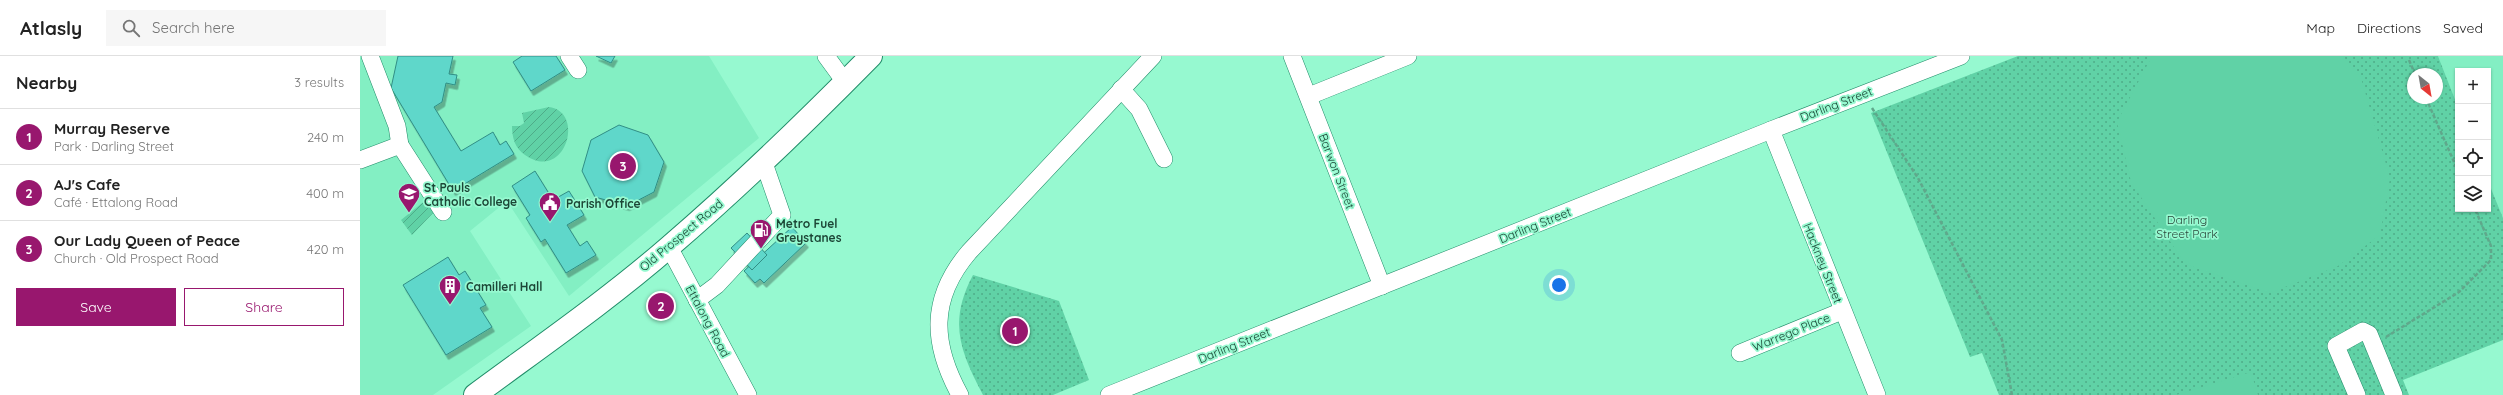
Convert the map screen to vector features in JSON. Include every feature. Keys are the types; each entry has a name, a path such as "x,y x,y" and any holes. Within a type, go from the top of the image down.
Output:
{"main road":[{"name":"Old Prospect Road","path":"475,395 595,306 669,247 764,163 871,56"}],"street":[{"path":"370,56 398,126 400,145 443,212"},
{"path":"569,56 578,70"},
{"path":"826,56 845,82"},
{"path":"960,395 943,359 938,334 942,299 952,275 969,252 1152,56"},
{"name":"Barwon Street","path":"1292,56 1309,96 1382,286"},
{"path":"1309,96 1408,56"},
{"name":"Darling Street","path":"1109,395 1771,130 1961,56"},
{"path":"1121,89 1138,109 1164,159"},
{"name":"Hackney Street","path":"1771,130 1842,311 1877,395"},
{"path":"360,160 400,145"},
{"path":"697,300 717,285 782,215 764,163"},
{"name":"Ettalong Road","path":"669,247 748,395"},
{"name":"Warrego Place","path":"1740,353 1842,311"},
{"path":"2357,395 2336,346 2363,331 2369,334 2394,395"}],"path":[{"path":"2409,60 2412,68"},
{"path":"2429,104 2455,164"},
{"path":"1872,108 1918,178 2002,340 2012,395"},
{"path":"2374,345 2459,292 2491,260 2491,246 2476,212"}],"shaded area":[{"path":"360,56 709,56 759,138 569,296 507,201 470,231 531,326 433,395 360,395"},
{"path":"2438,56 2503,56 2503,218 2491,188 2491,68 2455,68 2455,99"}],"green space":[{"name":"Darling Street Park","path":"2018,56 2438,56 2443,68 2407,68 2407,104 2443,104 2443,69 2455,99 2455,212 2491,212 2491,188 2503,218 2503,340 2403,380 2409,395 1999,395 1982,353 1970,357 1871,113"},
{"path":"2152,56 2343,56 2361,78 2390,178 2380,235 2338,266 2270,293 2185,264 2131,182 2117,122"},
{"path":"549,107 560,112 566,121 568,132 566,143 560,153 551,160 539,161 525,155 516,146 513,139 512,126 520,126 524,123 522,113"},
{"path":"427,199 435,211 412,235 401,220"},
{"path":"973,275 1059,301 1089,380 1053,395 983,395 968,364 960,336 959,322 961,307 965,292"},
{"path":"2251,372 2258,395 2176,395"}],"building":[{"path":"398,56 453,56 449,74 457,75 455,85 446,83 442,102 434,107 461,151 493,132 500,145 506,141 514,154 453,191 391,88"},
{"path":"522,56 556,56 565,70 531,91 513,62"},
{"path":"596,56 615,56 611,63"},
{"path":"619,125 648,135 664,162 654,192 627,206 595,197 582,171 591,140"},
{"name":"Parish Office","path":"535,171 553,200 569,191 584,215 567,225 580,246 587,241 596,255 566,273 545,239 541,242 526,218 530,215 512,186"},
{"path":"792,227 806,243 764,283 760,279 755,283 744,271"},
{"path":"747,233 767,255 752,270 731,248"},
{"name":"Camilleri Hall","path":"448,257 459,275 465,271 486,305 480,308 492,327 446,355 403,285"}],"place":[{"name":"Our Lady Queen of Peace","path":"623,166"},
{"name":"St Pauls Catholic College","path":"409,214"},
{"name":"Parish Office","path":"550,222"},
{"name":"Metro Fuel Greystanes","path":"761,250"},
{"name":"Camilleri Hall","path":"450,306"},
{"name":"AJ's Cafe","path":"661,306"},
{"name":"Murray Reserve","path":"1015,331"}]}
